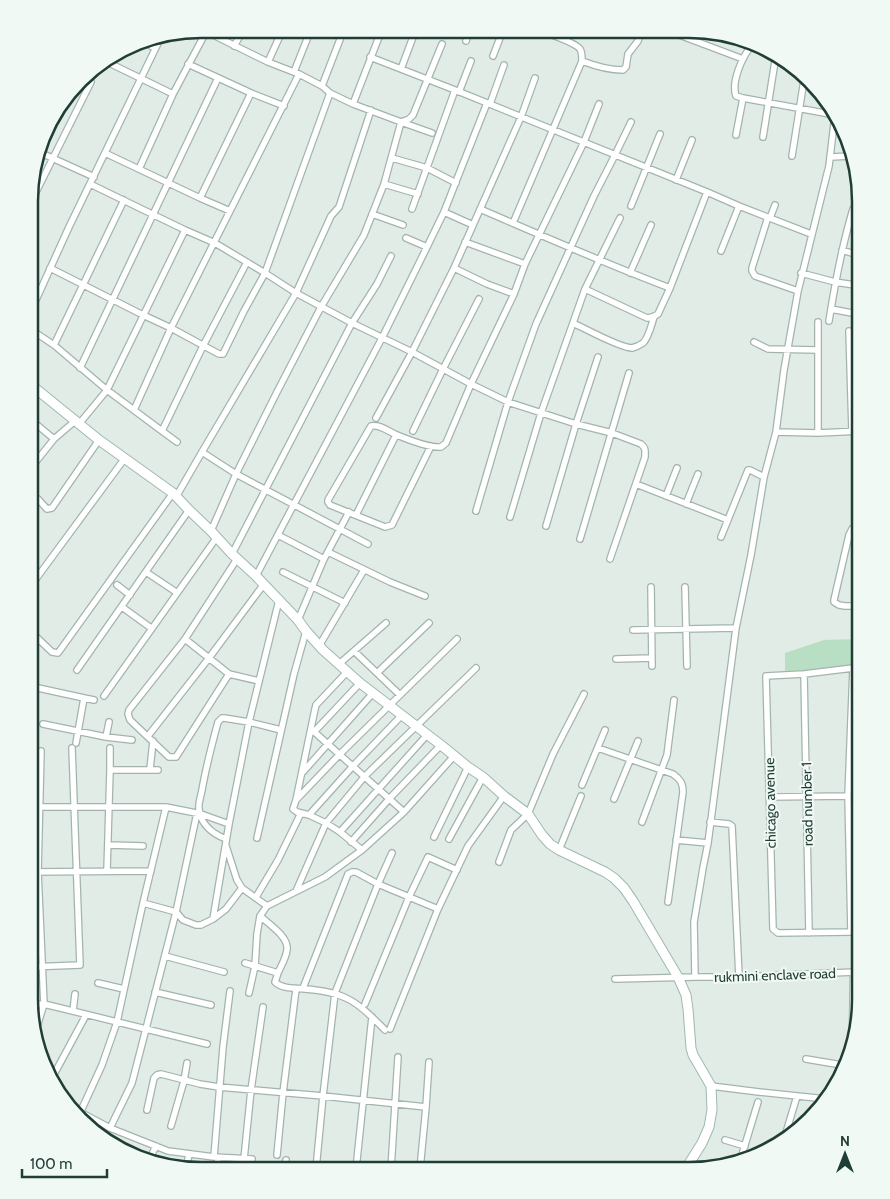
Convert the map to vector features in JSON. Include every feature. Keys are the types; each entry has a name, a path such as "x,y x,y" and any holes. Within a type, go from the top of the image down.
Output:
{"street":[{"path":"138,169 201,38"},
{"path":"220,38 268,62 296,73 353,104 432,133"},
{"path":"234,46 239,38"},
{"path":"268,62 279,38"},
{"path":"134,410 171,328 284,106 308,38"},
{"path":"322,86 341,38"},
{"path":"353,104 378,38"},
{"path":"401,69 413,38"},
{"path":"493,56 500,38"},
{"path":"513,223 582,61 580,49 559,38"},
{"path":"582,61 595,66 623,70 626,67 628,54 639,38"},
{"path":"687,38 743,59"},
{"path":"38,295 158,43"},
{"path":"401,122 413,116 442,44"},
{"path":"151,46 155,48"},
{"path":"749,49 743,59 736,79 734,93 736,96 827,113"},
{"path":"370,57 811,234"},
{"path":"412,209 457,91 471,61"},
{"path":"763,137 775,62"},
{"path":"111,64 173,94"},
{"path":"188,64 284,106"},
{"path":"256,576 382,338 444,212 504,65"},
{"path":"80,368 218,78"},
{"path":"376,418 454,268 521,117 535,78"},
{"path":"39,187 91,82"},
{"path":"792,156 803,84"},
{"path":"200,198 251,93"},
{"path":"50,268 221,354 224,352 265,273 330,93"},
{"path":"736,135 743,98"},
{"path":"431,446 392,525 385,527 330,505 328,502 370,427 374,425 396,435 431,446 441,447 446,443 539,235 584,142 599,104"},
{"path":"38,639 52,652 58,653 175,495 296,293 331,216 339,207 371,110"},
{"path":"104,696 214,534 236,474 277,392 321,307 364,235 384,184 401,122"},
{"path":"476,511 508,402 536,324 594,196 631,122"},
{"path":"695,977 694,922 702,868 708,843 736,628 752,550 764,477 776,432 801,273 830,157 834,125"},
{"path":"630,206 660,134"},
{"path":"676,180 692,140"},
{"path":"105,154 230,211"},
{"path":"44,155 94,177"},
{"path":"830,157 846,156"},
{"path":"392,158 427,168 456,183"},
{"path":"90,184 214,243 321,307 508,402 576,424 612,433 641,444 646,450 645,457 610,559"},
{"path":"384,184 418,194"},
{"path":"573,323 622,346 631,348 638,346 644,341 654,317 658,314 670,288 707,192"},
{"path":"54,345 124,200"},
{"path":"775,205 769,217 752,271 755,276 798,291"},
{"path":"721,251 739,206"},
{"path":"480,209 630,273 670,288"},
{"path":"444,212 473,225"},
{"path":"829,321 835,282 852,213"},
{"path":"372,214 403,225"},
{"path":"510,517 542,413 573,323 586,289 620,218"},
{"path":"630,273 651,226"},
{"path":"38,459 54,439 77,422 107,390 184,230"},
{"path":"406,238 427,247"},
{"path":"466,242 526,264"},
{"path":"842,250 852,253"},
{"path":"229,674 176,757 169,757 128,717 129,710 185,639 235,557 265,489 352,323 391,256"},
{"path":"162,431 203,346 247,262"},
{"path":"454,268 487,284 514,294"},
{"path":"801,273 852,285"},
{"path":"586,289 647,318 654,317"},
{"path":"413,431 479,299"},
{"path":"831,309 852,313"},
{"path":"818,322 818,433"},
{"path":"776,432 818,433 852,431 850,330"},
{"path":"38,334 54,345 107,390 177,442"},
{"path":"754,342 768,349 817,350"},
{"path":"546,526 598,357"},
{"path":"580,539 629,373"},
{"path":"38,390 99,440 175,495 264,584 320,646 347,672 528,814 542,835 559,850 604,872 614,878 624,888 678,977 686,995 693,1056 711,1086 712,1110 708,1127 692,1162"},
{"path":"38,426 54,439"},
{"path":"356,515 396,435"},
{"path":"38,499 47,508 52,508 99,440"},
{"path":"202,452 236,474 368,544"},
{"path":"38,576 125,458"},
{"path":"666,496 677,468"},
{"path":"721,537 748,470 764,477"},
{"path":"686,504 698,474"},
{"path":"636,484 728,520"},
{"path":"77,670 189,510"},
{"path":"298,620 324,559 349,512"},
{"path":"852,529 834,602 852,605"},
{"path":"278,535 324,559"},
{"path":"328,552 390,582 425,596"},
{"path":"320,646 364,570"},
{"path":"146,572 176,592"},
{"path":"283,572 345,603"},
{"path":"148,736 264,584"},
{"path":"117,585 130,595"},
{"path":"651,587 652,666"},
{"path":"685,587 687,666"},
{"path":"213,919 249,722 279,600"},
{"path":"122,607 151,628"},
{"path":"339,664 386,623"},
{"path":"377,673 429,623"},
{"path":"633,630 736,628"},
{"path":"257,838 294,674 306,631"},
{"path":"185,639 229,674 259,681"},
{"path":"296,800 339,754 457,639"},
{"path":"354,651 400,695"},
{"path":"616,659 652,658"},
{"path":"296,892 326,823 365,776 476,668"},
{"path":"804,674 852,668"},
{"path":"347,672 316,705 294,809 297,812 326,823 362,850"},
{"name":"chicago avenue","path":"804,674 766,676 772,929 778,933 809,933"},
{"name":"road number 1","path":"804,674 809,933"},
{"path":"312,730 360,683"},
{"path":"38,689 94,700"},
{"path":"301,774 373,693"},
{"path":"499,862 511,830 528,814 553,754 584,694"},
{"path":"809,933 851,932 848,796 852,694"},
{"path":"38,966 80,965 74,807 74,745 84,698"},
{"path":"642,822 667,755 674,700"},
{"path":"309,815 402,715"},
{"path":"110,1128 130,1090 176,912 218,722 224,718 281,730"},
{"path":"106,737 108,722"},
{"path":"43,724 106,737 132,740"},
{"path":"312,730 404,812"},
{"path":"582,785 606,730"},
{"path":"340,832 427,735"},
{"path":"150,769 153,741"},
{"path":"614,799 638,741"},
{"path":"352,842 390,798 442,745"},
{"path":"107,871 110,748"},
{"path":"598,748 673,774 679,778 683,785 668,902"},
{"path":"39,1020 44,1004 38,872 41,751"},
{"path":"249,993 256,966 256,944 260,916 267,906 325,877 362,850 404,812 454,756"},
{"path":"434,837 468,767"},
{"path":"110,770 158,770"},
{"path":"449,839 483,777"},
{"path":"260,916 283,936 287,945 285,957 275,982 276,984 335,994 351,1000 388,1030 438,909 468,846 504,796"},
{"path":"559,850 581,796"},
{"path":"770,797 848,796"},
{"path":"40,807 166,807 199,813 229,824"},
{"path":"81,1110 102,1065 117,1022 166,807"},
{"path":"199,813 207,827 226,842 237,880 242,888 267,906"},
{"path":"256,897 278,860 301,813"},
{"path":"710,822 732,826 739,977"},
{"path":"676,840 708,843"},
{"path":"108,845 143,846"},
{"path":"317,1162 335,994 392,853"},
{"path":"365,1004 409,897 428,857 457,870"},
{"path":"38,872 151,872"},
{"path":"303,988 348,874 356,872 378,884 438,909"},
{"path":"143,904 176,912 183,920 201,925 226,909 242,888"},
{"path":"165,956 224,972"},
{"path":"245,963 278,973"},
{"name":"rukmini enclave road","path":"615,979 739,977 852,972"},
{"path":"98,983 124,989"},
{"path":"277,1155 296,988"},
{"path":"216,1162 220,1088 230,991"},
{"path":"155,992 211,1005"},
{"path":"73,1012 75,994"},
{"path":"38,1004 44,1004 207,1044"},
{"path":"244,1159 251,1090 263,1007"},
{"path":"55,1073 86,1015"},
{"path":"357,1162 372,1017"},
{"path":"391,1162 398,1057"},
{"path":"806,1059 839,1064"},
{"path":"421,1162 429,1062"},
{"path":"171,1126 184,1081 187,1063"},
{"path":"147,1110 154,1078 157,1074 220,1088 426,1107"},
{"path":"711,1086 818,1098"},
{"path":"787,1128 797,1096"},
{"path":"743,1152 758,1102"},
{"path":"87,1116 110,1128 168,1151 252,1159 252,1162"},
{"path":"725,1140 745,1146"},
{"path":"152,1154 156,1146"},
{"path":"188,1161 189,1154"}],"green space":[{"path":"852,639 852,669 785,671 785,653 824,640"}]}
